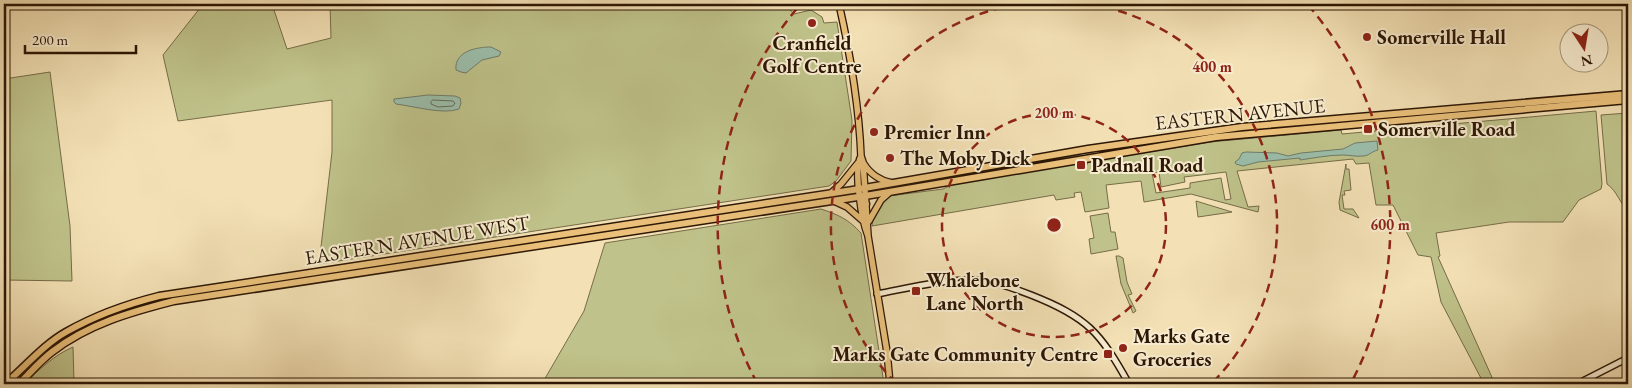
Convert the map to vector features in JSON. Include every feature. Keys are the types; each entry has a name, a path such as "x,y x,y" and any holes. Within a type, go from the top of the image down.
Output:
{"highway":[{"name":"EASTERN AVENUE","path":"862,192 872,186 1095,148 1242,127 1628,94"},
{"name":"EASTERN AVENUE","path":"862,192 894,191 1216,137 1628,100"},
{"path":"772,202 805,200 975,174 995,174"},
{"name":"EASTERN AVENUE WEST","path":"5,384 47,346 65,333 89,320 159,296 829,193 862,192"},
{"name":"EASTERN AVENUE WEST","path":"19,384 51,352 89,329 144,309 174,301 850,198 862,192"}],"main road":[{"path":"839,4 858,113 862,192 887,352 890,384"},
{"path":"861,160 873,174 884,180 896,183"},
{"path":"829,193 841,184 861,160"},
{"path":"866,225 882,200 889,192 894,191"},
{"path":"824,201 836,202 846,206 861,217 866,225"}],"street":[{"path":"877,294 941,283 975,280 1002,284 1056,305 1075,315 1105,344 1129,384"},
{"path":"1577,384 1628,358"}],"green space":[{"path":"200,4 272,4 287,49 331,38 330,4 785,4 794,14 811,10 822,17 824,23 837,22 852,120 851,161 836,181 829,186 319,264 332,152 332,100 178,121 163,55 200,8"},
{"path":"50,72 70,226 72,281 4,280 4,79"},
{"path":"1596,111 1601,189 1579,200 1563,222 1509,222 1436,233 1440,256 1438,257 1495,384 1484,384 1441,302 1431,257 1418,255 1393,205 1376,205 1369,163 1356,164 1353,159 1237,171 1248,207 1259,206 1258,212 1191,194 1144,202 1141,181 1106,185 1109,208 1085,212 1081,192 1074,193 1075,197 1056,200 1054,195 872,226 877,209 889,196 943,189 951,185 1068,165 1087,165 1087,162 1210,142 1341,130 1342,134","holes":["1159,172 1161,187 1185,182 1184,177 1226,172 1231,199 1225,200 1221,178 1190,183 1190,188 1156,193 1152,173"]},
{"path":"1628,113 1628,210 1614,190 1607,184 1601,115"},
{"path":"1346,164 1346,169 1349,169 1351,190 1344,191 1345,195 1342,195 1344,209 1353,209 1359,218 1340,210 1339,202"},
{"path":"1196,201 1232,212 1198,217"},
{"path":"821,209 843,218 861,233 884,384 565,384 543,382 584,311 605,243"},
{"path":"1108,213 1111,232 1115,232 1118,249 1091,254 1089,239 1094,238 1090,216"},
{"path":"1116,256 1123,258 1127,282 1132,294 1128,295 1136,311 1133,313 1121,284"},
{"path":"73,347 74,384 24,384 41,368"}],"water":[{"path":"491,47 501,52 499,56 482,60 466,73 456,70 456,64 463,54 473,49"},
{"path":"428,95 455,96 460,98 459,109 437,111 396,104 394,102 394,99"},
{"path":"1377,141 1378,150 1365,156 1337,155 1300,160 1300,158 1258,162 1243,166 1235,162 1242,153 1246,152 1277,153 1288,156 1343,149 1355,143"}],"place":[{"name":"Cranfield Golf Centre","path":"812,23"},
{"name":"Somerville Hall","path":"1367,37"},
{"name":"Somerville Road","path":"1368,129"},
{"name":"Premier Inn","path":"874,132"},
{"name":"The Moby Dick","path":"890,158"},
{"name":"Padnall Road","path":"1081,165"},
{"name":"Whalebone Lane North","path":"916,291"},
{"name":"Marks Gate Groceries","path":"1123,348"},
{"name":"Marks Gate Community Centre","path":"1108,354"}]}
